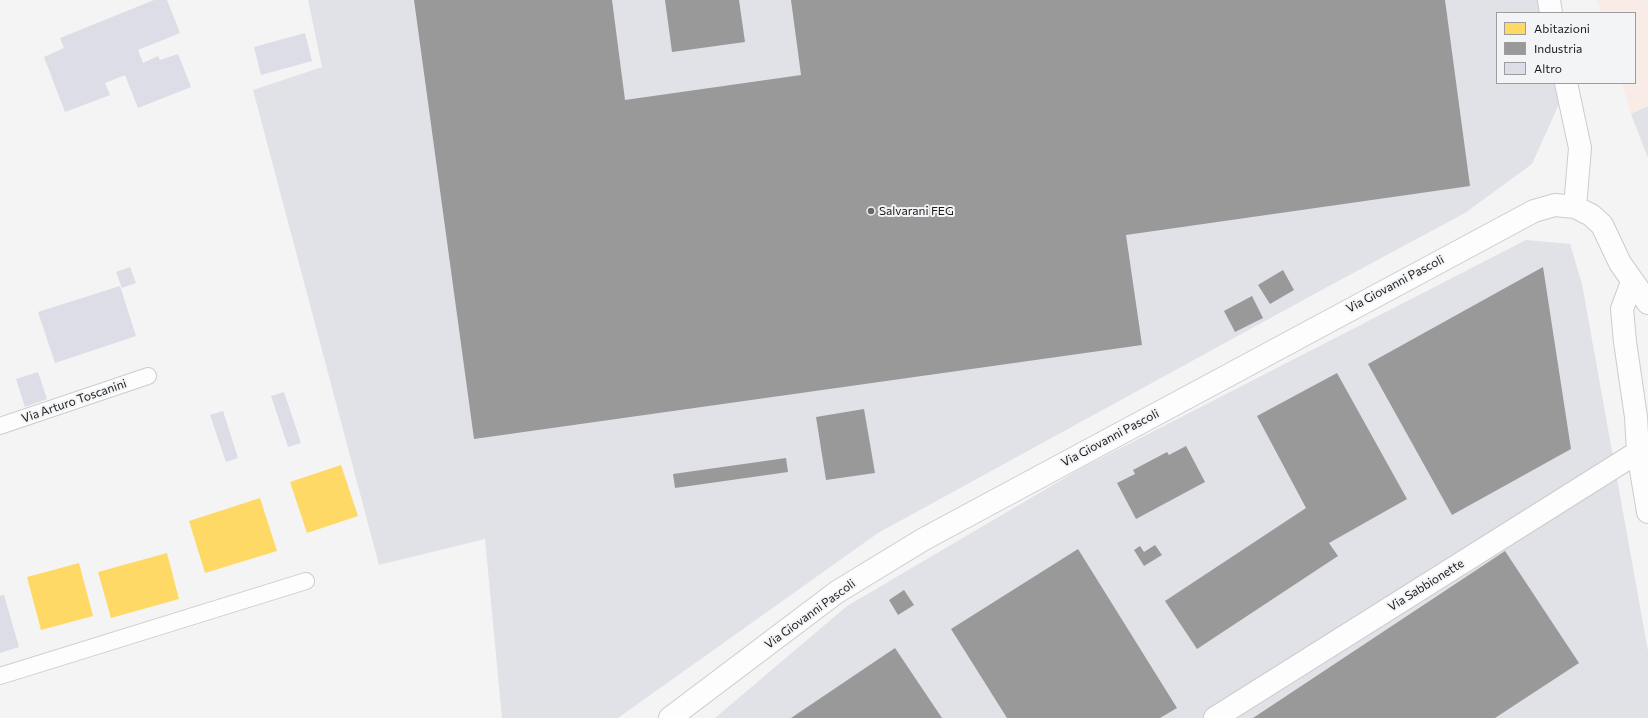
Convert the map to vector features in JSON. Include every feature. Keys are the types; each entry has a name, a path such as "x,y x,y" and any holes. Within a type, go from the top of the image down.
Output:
{"street":[{"path":"1549,0 1551,12"},
{"path":"1566,84 1580,148 1575,207 1591,215 1602,225 1620,263 1648,303"},
{"name":"Via Giovanni Pascoli","path":"670,718 837,592 924,539 1513,220 1534,211 1555,205 1575,207"},
{"path":"1632,282 1622,309 1625,342 1642,409 1638,452 1648,512"},
{"name":"Via Sabbionette","path":"1215,718 1638,452"}],"lane":[{"name":"Via Arturo Toscanini","path":"0,426 148,376"},
{"path":"0,676 306,581"}],"shaded area":[{"path":"308,0 1542,0 1545,12 1496,12 1496,84 1562,84 1565,91 1532,164 1465,213 878,533 618,718 502,718 485,539 379,565 253,90 322,67"},
{"path":"1597,0 1648,0 1648,106 1631,114 1622,84 1636,84 1636,12 1601,12"},
{"path":"1648,106 1648,158 1631,114"},
{"path":"1526,240 1570,244 1582,284 1648,651 1648,718 715,718 847,606 1080,469"}],"building: Abitazioni":[{"path":"341,465 358,516 307,533 290,482"},
{"path":"260,498 277,551 205,573 189,521"},
{"path":"167,553 179,599 111,618 98,572"},
{"path":"79,563 93,616 41,630 27,577"}],"building: Industria":[{"name":"Salvarani FEG","path":"414,0 612,0 625,100 801,75 791,0 1445,0 1470,186 1126,235 1142,345 474,439"},
{"path":"665,0 739,0 745,42 672,52"},
{"path":"1543,267 1571,449 1452,515 1368,364"},
{"path":"1283,270 1294,290 1270,304 1258,285"},
{"path":"1252,296 1263,318 1235,332 1224,311"},
{"path":"1337,373 1407,499 1329,543 1338,556 1197,649 1165,601 1306,508 1257,416"},
{"path":"864,409 875,473 826,480 816,417"},
{"path":"1186,446 1205,482 1136,519 1117,483 1135,474 1133,470 1167,452 1169,455"},
{"path":"786,458 788,472 675,488 673,474"},
{"path":"1155,545 1162,555 1144,566 1134,550 1140,546 1144,552"},
{"path":"1078,549 1177,708 1160,718 1007,718 951,629"},
{"path":"1505,551 1579,663 1495,718 1253,718"},
{"path":"904,590 914,605 898,615 889,600"},
{"path":"895,648 942,718 791,718"}],"building: Altro":[{"path":"154,0 167,0 180,33 138,50 143,63 158,56 160,60 178,54 191,87 138,108 125,75 105,83 110,95 65,112 44,57 64,48 60,38"},
{"path":"305,33 312,61 261,75 254,47"},
{"path":"130,267 136,283 122,288 116,272"},
{"path":"120,286 136,336 55,363 38,312"},
{"path":"38,372 47,399 25,407 16,379"},
{"path":"284,392 301,443 288,447 271,396"},
{"path":"223,411 238,458 226,462 210,415"},
{"path":"4,595 19,647 0,653 0,596"}],"place":[{"name":"Salvarani FEG","path":"871,211"}]}
